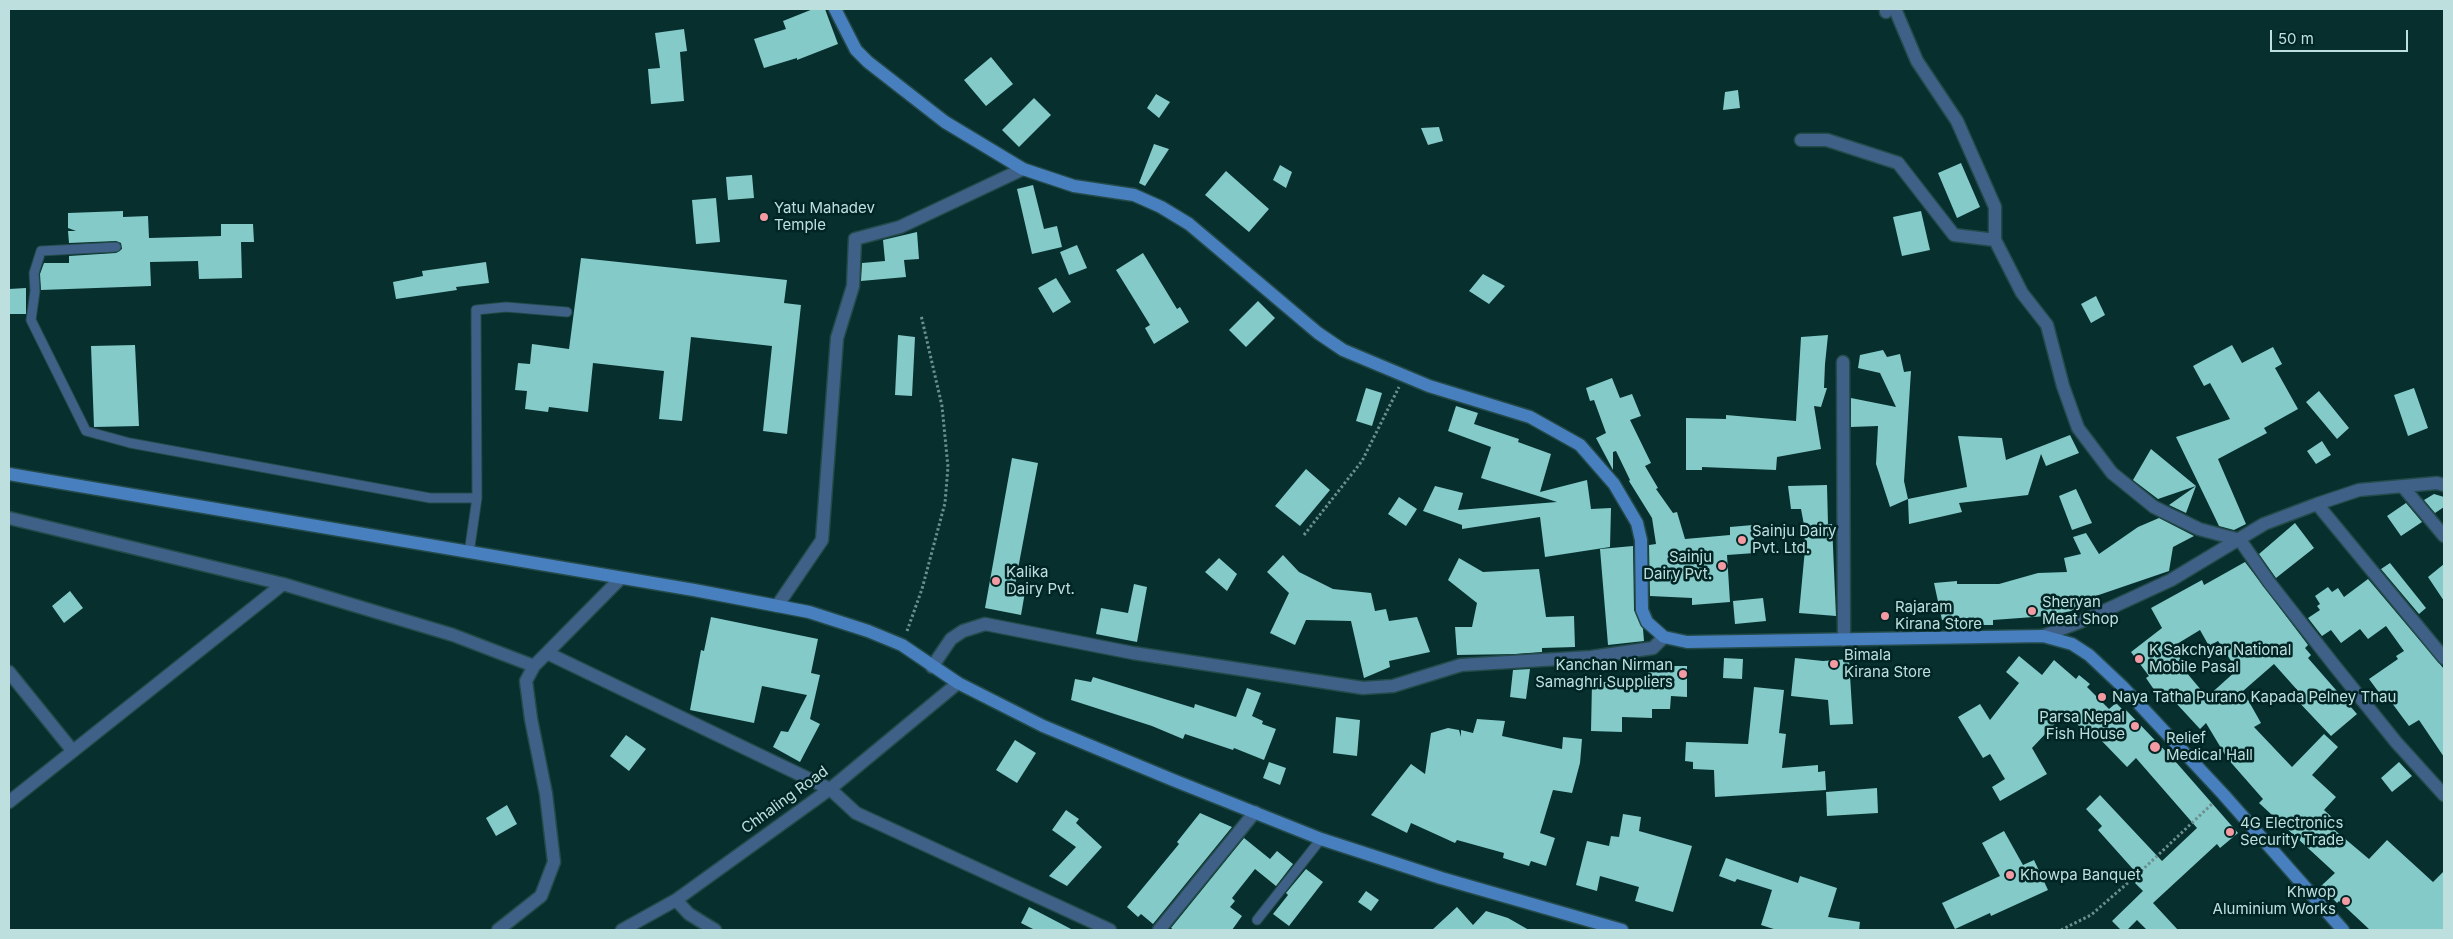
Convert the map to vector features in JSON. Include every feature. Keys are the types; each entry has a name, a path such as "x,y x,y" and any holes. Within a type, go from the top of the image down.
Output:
{"main road":[{"path":"835,9 850,39 868,62 945,122 1023,169 1074,186 1134,196 1161,207 1189,224 1318,333 1343,350 1429,386 1530,417 1580,445 1614,484 1638,523 1641,540 1642,610 1647,622 1664,637 1687,642 2043,636 2072,644 2089,655 2124,687 2223,794 2343,930"},
{"path":"9,474 809,612 902,644 932,667 958,683 1000,706 1052,730 1322,839 1441,878 1622,930"}],"street":[{"path":"1889,10 1917,61 1957,121 1995,208 1995,240 2022,293 2048,325 2063,386 2078,428 2112,473 2154,507 2199,529 2240,540 2268,582 2340,673 2396,742 2444,795"},
{"path":"1801,140 1827,140 1898,163 1954,235 1995,240"},
{"path":"777,606 822,540 837,338 853,286 855,238 900,227 1023,169"},
{"path":"1843,362 1844,640"},
{"path":"2043,636 2080,622 2170,580 2264,524 2317,504 2359,490 2404,488 2437,483 2444,485"},
{"path":"2404,488 2444,536"},
{"path":"2317,504 2444,658"},
{"path":"9,518 283,584 453,635 534,666"},
{"path":"498,930 541,896 554,862 546,794 531,719 526,681 534,666 620,579"},
{"path":"9,802 283,584"},
{"path":"932,667 951,639 963,631 985,624 1133,653 1363,688 1393,686 1461,666 1591,657 1653,648 1664,637"},
{"path":"547,652 830,789 856,813 1110,930"},
{"path":"9,672 72,750"},
{"name":"Chhaling Road","path":"622,930 676,900 830,789 958,683"},
{"path":"1160,930 1255,812"},
{"path":"676,900 690,914 715,930"}],"lane":[{"path":"116,247 41,251 34,272 35,291 31,320 86,432 130,443 430,498 477,498"},
{"path":"469,553 477,498 476,310 506,307 567,312"},
{"path":"1257,920 1322,839"}],"path":[{"path":"902,644 922,589 945,503 948,467 942,406 921,315"},
{"path":"1304,535 1362,461 1405,376"},
{"path":"2061,930 2091,915 2138,874 2223,794"}],"building":[{"path":"813,9 825,9 838,44 797,60 797,58 764,68 754,39 786,29 783,21"},
{"path":"684,29 687,51 680,52 684,101 651,104 648,69 660,68 655,33"},
{"path":"991,57 1013,84 986,106 964,80"},
{"path":"1738,90 1740,108 1723,110 1725,92"},
{"path":"1156,94 1170,102 1159,118 1147,108"},
{"path":"1034,98 1051,115 1019,147 1002,130"},
{"path":"1439,127 1443,141 1428,145 1421,128"},
{"path":"1154,144 1169,149 1145,186 1139,183"},
{"path":"1961,163 1980,207 1957,218 1938,173"},
{"path":"1280,165 1292,172 1286,188 1273,180"},
{"path":"1226,171 1269,209 1249,232 1205,195"},
{"path":"752,175 754,198 728,200 726,177"},
{"path":"1033,185 1044,229 1057,226 1062,247 1032,254 1017,189"},
{"path":"716,198 720,242 696,244 692,200"},
{"path":"123,211 123,217 148,216 149,238 221,236 221,224 253,224 254,242 241,242 242,278 199,279 198,261 150,262 151,286 41,290 40,274 44,263 69,263 69,256 116,253 122,249 121,243 116,241 69,243 68,231 76,231 68,228 68,213"},
{"path":"1921,211 1930,250 1902,256 1893,217"},
{"path":"917,232 919,259 904,260 906,277 861,281 862,263 885,261 883,240"},
{"path":"1077,245 1087,268 1069,275 1060,252"},
{"path":"1143,253 1177,309 1180,307 1189,322 1154,344 1145,328 1150,325 1116,270"},
{"path":"581,258 787,280 784,303 801,305 787,434 763,431 772,346 691,337 682,421 659,419 664,371 593,363 588,412 549,407 548,412 525,409 527,391 515,390 518,363 530,364 532,344 569,349"},
{"path":"486,262 489,283 456,287 457,290 396,299 393,282 423,276 422,271"},
{"path":"1483,274 1505,286 1489,304 1469,291"},
{"path":"1056,278 1071,302 1053,313 1038,288"},
{"path":"26,288 26,314 9,314 9,289"},
{"path":"2096,296 2105,315 2091,323 2081,304"},
{"path":"1258,301 1275,318 1246,347 1229,330"},
{"path":"898,335 915,337 912,396 895,395"},
{"path":"1828,335 1824,388 1827,388 1821,407 1814,406 1821,449 1777,457 1776,470 1702,467 1702,470 1686,470 1686,418 1726,419 1726,415 1796,421 1801,337"},
{"path":"135,345 139,426 94,427 91,346"},
{"path":"2232,345 2242,363 2273,347 2282,364 2275,368 2298,409 2264,428 2267,433 2218,459 2246,524 2234,530 2219,526 2176,437 2230,419 2210,383 2204,386 2193,366"},
{"path":"1883,350 1887,357 1900,354 1904,372 1911,371 1904,481 1908,499 1890,507 1876,464 1878,426 1851,427 1851,398 1896,407 1880,373 1858,368 1860,355"},
{"path":"1612,378 1620,398 1632,394 1641,416 1630,420 1651,463 1645,466 1658,488 1656,489 1673,513 1677,512 1685,539 1730,535 1730,527 1753,525 1755,553 1727,555 1730,602 1692,605 1692,598 1650,596 1649,545 1656,544 1652,518 1629,481 1616,451 1613,452 1613,470 1596,438 1606,433 1594,400 1590,401 1586,388"},
{"path":"1366,388 1382,393 1372,426 1356,421"},
{"path":"2414,388 2428,428 2408,436 2394,395"},
{"path":"2319,391 2349,428 2337,439 2306,402"},
{"path":"1456,406 1478,413 1474,424 1519,439 1518,442 1551,454 1540,492 1587,480 1591,509 1611,508 1610,547 1545,557 1540,517 1462,529 1462,525 1423,511 1435,486 1463,493 1458,510 1557,502 1481,478 1491,447 1448,431"},
{"path":"2070,435 2079,453 2046,466 2041,454 2028,495 1959,503 1962,512 1909,524 1908,499 1967,487 1958,436 2002,438 2006,460"},
{"path":"2322,441 2331,455 2316,464 2307,451"},
{"path":"2151,449 2196,486 2158,499 2133,480"},
{"path":"1012,458 1038,463 1014,590 1025,592 1021,615 985,608"},
{"path":"1306,469 1330,490 1300,526 1275,506"},
{"path":"1827,485 1828,524 1832,524 1836,616 1799,613 1805,549 1804,525 1801,509 1791,509 1788,486"},
{"path":"2196,486 2186,513 2169,505"},
{"path":"2076,489 2092,523 2072,530 2059,496"},
{"path":"2434,494 2444,497 2444,507 2435,513 2424,500"},
{"path":"1399,497 1417,509 1406,526 1388,514"},
{"path":"2406,503 2422,522 2401,536 2387,516"},
{"path":"2159,518 2194,536 2173,547 2169,571 2087,599 2088,601 2071,611 2047,616 1993,620 1993,625 1969,625 1968,618 1942,620 1934,583 1957,581 1957,584 1999,584 2038,573 2067,572 2064,558 2081,554 2073,537 2086,533 2099,554 2138,527"},
{"path":"2295,523 2314,548 2276,578 2259,554"},
{"path":"1633,546 1634,610 1643,629 1644,641 1608,645 1600,549"},
{"path":"1283,555 1299,572 1333,589 1371,593 1375,611 1386,609 1389,621 1417,617 1430,652 1389,661 1390,667 1364,678 1351,621 1306,620 1295,645 1270,633 1289,593 1267,572"},
{"path":"1219,558 1237,574 1227,591 1205,572"},
{"path":"1459,558 1483,572 1539,569 1546,617 1574,616 1575,647 1542,648 1542,652 1515,654 1457,655 1455,627 1472,627 1477,603 1448,580"},
{"path":"2245,562 2308,645 2305,648 2311,655 2308,658 2357,714 2331,736 2294,697 2299,692 2274,664 2243,691 2261,723 2254,727 2292,767 2324,734 2338,747 2312,775 2336,797 2324,810 2336,821 2331,827 2369,859 2387,840 2433,882 2444,871 2444,930 2370,930 2339,901 2337,903 2321,886 2335,873 2259,803 2263,799 2227,758 2206,723 2200,729 2163,689 2157,694 2146,678 2149,676 2131,652 2162,628 2151,608 2202,580 2204,585","holes":["2200,630 2209,646 2218,641 2237,670 2207,697 2186,672 2189,670 2172,647"]},
{"path":"2390,563 2426,608 2419,614 2381,569"},
{"path":"2444,564 2444,601 2428,577"},
{"path":"2368,579 2444,669 2444,757 2419,720 2409,726 2386,695 2383,698 2369,679 2398,659 2396,656 2404,651 2386,626 2368,639 2360,629 2341,643 2331,630 2322,636 2308,618 2320,610 2317,606 2320,604 2315,596 2328,587 2332,592 2338,588 2344,597"},
{"path":"1134,584 1147,587 1137,642 1096,634 1101,608 1128,613"},
{"path":"70,591 83,608 64,623 52,606"},
{"path":"1763,598 1766,621 1735,624 1733,601"},
{"path":"711,617 818,639 811,673 820,675 810,719 820,724 800,762 773,747 781,731 788,732 807,695 762,686 754,723 690,710 701,650 704,651"},
{"path":"2019,656 2042,675 2054,660 2076,679 2079,675 2090,684 2087,687 2109,709 2116,703 2124,711 2125,709 2175,761 2238,833 2220,848 2217,844 2153,903 2178,930 2147,930 2137,920 2127,930 2121,930 2112,921 2143,891 2135,883 2140,877 2098,830 2102,826 2086,809 2100,795 2162,861 2197,828 2136,758 2127,767 2097,736 2092,740 2066,712 2032,748 2047,774 2000,801 1992,787 2005,779 1990,754 1983,758 1958,717 1980,704 1990,720 2019,683 2006,672"},
{"path":"1724,658 1743,659 1742,679 1723,678"},
{"path":"1795,658 1823,661 1849,659 1853,724 1830,725 1828,700 1791,696"},
{"path":"1668,666 1687,666 1687,697 1671,696 1670,709 1652,709 1652,718 1622,717 1622,732 1591,731 1592,682 1640,682 1640,678 1648,678 1648,671 1668,672"},
{"path":"1530,669 1526,699 1510,697 1513,670"},
{"path":"1093,677 1194,708 1195,704 1236,717 1247,688 1261,693 1252,716 1263,721 1262,724 1276,729 1264,760 1234,748 1233,750 1185,734 1183,739 1152,726 1071,700 1075,679 1091,682"},
{"path":"1754,687 1784,690 1779,733 1786,734 1782,768 1818,765 1818,772 1825,771 1826,790 1715,797 1714,770 1693,769 1693,762 1685,761 1686,742 1748,744"},
{"path":"1336,717 1360,720 1357,756 1333,753"},
{"path":"1477,719 1505,721 1502,736 1562,749 1563,737 1582,739 1580,763 1572,793 1553,790 1540,833 1555,838 1546,866 1531,861 1529,866 1503,858 1504,853 1457,840 1455,843 1411,823 1407,833 1371,815 1411,764 1425,774 1431,733 1448,728 1459,730 1461,737 1461,730 1473,733"},
{"path":"626,735 646,749 629,771 610,756"},
{"path":"1015,740 1036,753 1017,783 996,770"},
{"path":"1269,762 1286,768 1280,785 1263,778"},
{"path":"2399,762 2412,776 2392,792 2381,778"},
{"path":"1877,788 1878,813 1827,816 1826,792"},
{"path":"507,805 517,824 496,836 486,818"},
{"path":"1066,810 1079,819 1076,823 1102,847 1067,886 1049,876 1076,847 1052,830"},
{"path":"1200,813 1232,827 1153,924 1141,914 1138,917 1127,907 1179,844 1177,842"},
{"path":"1623,814 1641,817 1639,831 1692,846 1673,912 1635,901 1639,887 1600,876 1597,891 1576,885 1587,841 1609,846 1611,836 1619,837"},
{"path":"2004,831 2023,865 2034,860 2048,890 1991,916 1990,913 1955,929 1942,903 2000,876 1982,843"},
{"path":"1244,838 1270,859 1277,851 1293,864 1276,886 1255,869 1232,898 1235,901 1230,907 1242,916 1232,930 1174,930 1171,928"},
{"path":"1726,858 1798,883 1800,876 1837,888 1828,917 1860,922 1859,930 1777,930 1761,925 1772,890 1737,879 1735,882 1719,876"},
{"path":"1306,869 1323,882 1289,926 1273,914 1288,895 1286,893"},
{"path":"1366,891 1379,900 1371,911 1358,902"},
{"path":"1029,907 1073,930 1035,930 1021,923"},
{"path":"1457,907 1473,925 1486,911 1508,918 1529,930 1432,930"}],"place":[{"name":"Yatu Mahadev Temple","path":"764,217"},
{"name":"Sainju Dairy Pvt. Ltd.","path":"1742,540"},
{"name":"Sainju Dairy Pvt.","path":"1722,566"},
{"name":"Kalika Dairy Pvt.","path":"996,581"},
{"name":"Sheryan Meat Shop","path":"2032,611"},
{"name":"Rajaram Kirana Store","path":"1885,616"},
{"name":"K Sakchyar National Mobile Pasal","path":"2139,659"},
{"name":"Bimala Kirana Store","path":"1834,664"},
{"name":"Kanchan Nirman Samaghri Suppliers","path":"1683,674"},
{"name":"Naya Tatha Purano Kapada Pelney Thau","path":"2102,697"},
{"name":"Parsa Nepal Fish House","path":"2135,726"},
{"name":"Relief Medical Hall","path":"2155,747"},
{"name":"4G Electronics Security Trade","path":"2230,832"},
{"name":"Khowpa Banquet","path":"2010,875"},
{"name":"Khwop Aluminium Works","path":"2346,901"}]}
